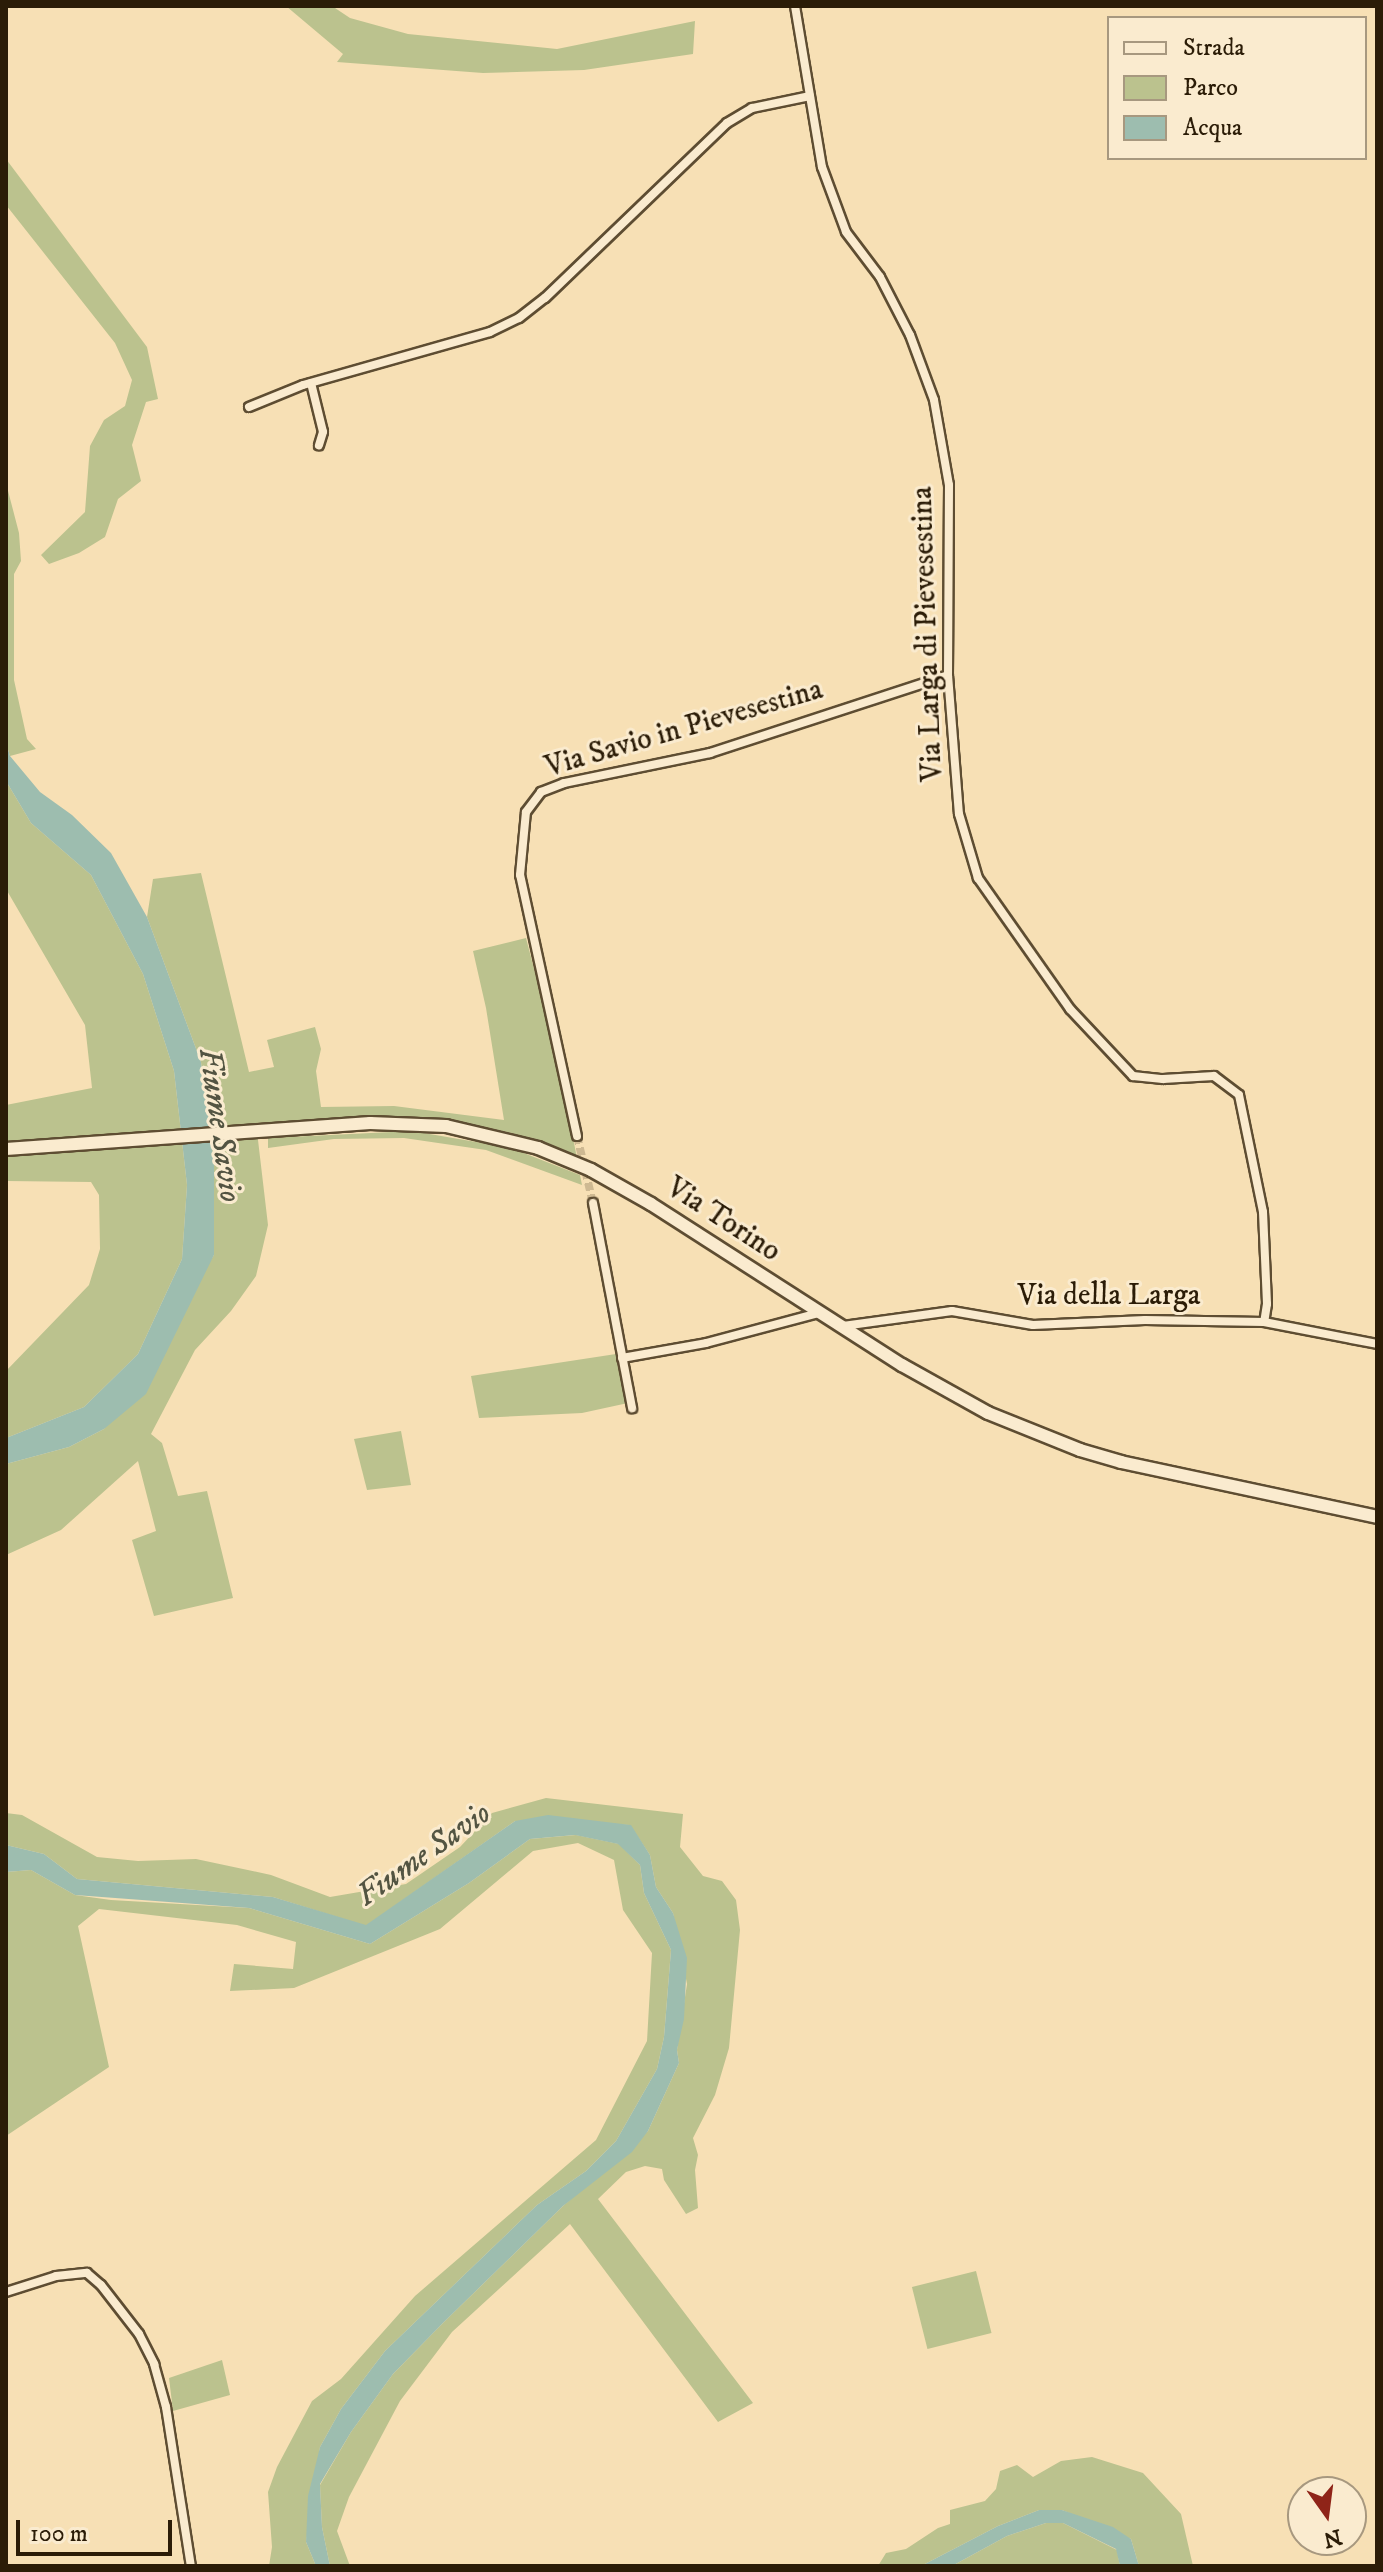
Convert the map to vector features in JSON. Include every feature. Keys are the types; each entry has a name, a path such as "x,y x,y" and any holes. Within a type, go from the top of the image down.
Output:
{"main road":[{"name":"Via Torino","path":"6,1149 330,1125 407,1123 446,1126 538,1148 591,1170 641,1199 841,1327 988,1413 1080,1450 1164,1472 1377,1517"}],"street":[{"name":"Via Larga di Pievesestina","path":"795,10 822,167 846,232 880,277 904,323 934,400 949,485 948,675 959,814 978,878 1070,1009 1133,1076 1163,1079 1214,1076 1239,1095 1263,1212 1267,1304 1264,1322"},
{"path":"249,407 311,383 490,332 519,318 545,298 727,123 752,108 810,96"},
{"path":"311,383 323,432 319,445"},
{"name":"Via Savio in Pievesestina","path":"577,1136 520,875 526,812 541,792 564,783 710,753 948,675"},
{"path":"593,1203 632,1408"},
{"name":"Via della Larga","path":"841,1327 952,1311 1033,1325 1145,1320 1264,1322 1377,1344"},
{"path":"622,1358 706,1343 819,1313"},
{"path":"6,2292 56,2276 87,2273 101,2285 139,2334 154,2364 166,2407 191,2566"}],"green space":[{"path":"286,6 332,6 350,18 408,34 557,49 695,21 693,54 584,70 483,73 337,62 343,54"},
{"path":"6,159 147,347 158,399 146,402 132,445 141,481 118,499 105,537 79,553 49,564 41,555 85,512 90,446 104,420 125,406 132,380 115,343 6,205"},
{"path":"6,483 19,533 21,561 14,574 14,680 27,739 36,749 10,756 6,743"},
{"path":"6,781 31,823 91,875 143,974 174,1071 187,1185 182,1259 138,1354 84,1407 6,1438 6,1371 89,1285 100,1249 99,1195 91,1182 6,1181 6,1105 92,1088 85,1025 6,889"},
{"path":"201,873 249,1072 274,1067 267,1040 315,1027 321,1049 316,1071 321,1107 394,1106 504,1120 486,1008 473,951 526,938 555,1049 577,1158 512,1133 452,1121 387,1116 256,1123 268,1225 256,1276 231,1311 195,1350 151,1434 162,1443 178,1496 207,1491 233,1598 154,1616 132,1540 156,1531 138,1461 61,1530 6,1555 6,1464 69,1447 104,1429 214,1255 214,1163 201,1062 147,917 153,879"},
{"path":"412,1131 511,1148 580,1175 582,1185 486,1150 404,1138 334,1139 268,1148 268,1138"},
{"path":"616,1354 628,1403 582,1413 479,1418 471,1376"},
{"path":"401,1431 411,1485 367,1490 354,1439"},
{"path":"546,1798 683,1814 680,1847 703,1876 722,1881 736,1900 740,1930 729,2048 715,2095 693,2138 698,2155 695,2170 698,2208 686,2214 664,2180 662,2169 645,2166 626,2172 598,2199 753,2403 718,2422 570,2224 452,2332 400,2401 349,2497 337,2531 350,2566 330,2566 322,2527 320,2485 351,2432 393,2374 443,2323 563,2206 648,2131 679,2063 677,2050 687,1984 673,1913 656,1887 650,1855 630,1825 515,1821 366,1926 273,1897 77,1879 44,1854 6,1845 6,1813 22,1815 97,1857 138,1861 196,1859 271,1875 330,1897 406,1884 460,1847 492,1813"},
{"path":"576,1835 619,1844 640,1865 644,1893 671,1950 664,2037 657,2069 616,2141 586,2171 537,2205 385,2351 341,2409 320,2447 306,2542 316,2566 269,2566 272,2547 268,2492 277,2467 312,2401 341,2379 415,2296 596,2140 647,2041 652,1953 623,1910 614,1860 578,1843 533,1851 440,1929 294,1988 230,1991 234,1964 293,1969 296,1942 237,1925 99,1909 78,1926 109,2067 6,2136 6,1872 31,1870 75,1895 249,1908 370,1944 469,1883 530,1839"},
{"path":"976,2271 991,2333 927,2349 912,2287"},
{"path":"222,2360 230,2395 173,2411 169,2378"},
{"path":"1092,2457 1143,2473 1181,2514 1193,2566 1139,2566 1131,2539 1062,2510 1039,2510 998,2526 921,2566 878,2566 886,2553 906,2549 938,2528 950,2524 950,2510 985,2501 996,2489 1000,2471 1017,2465 1033,2477 1061,2461"},
{"path":"1046,2523 1063,2523 1117,2550 1120,2566 952,2566 1007,2536"}],"water":[{"path":"6,743 10,756 40,792 72,815 111,853 147,917 201,1062 214,1163 214,1255 146,1394 104,1429 69,1447 6,1464 6,1438 84,1407 138,1354 182,1259 187,1185 174,1071 143,974 91,875 31,823 6,781"},
{"path":"548,1815 631,1825 650,1855 656,1887 673,1913 687,1958 684,2019 677,2050 679,2063 648,2131 632,2152 563,2206 443,2323 393,2374 351,2432 320,2484 322,2527 330,2566 316,2566 306,2542 308,2496 320,2447 341,2409 385,2351 537,2205 586,2171 616,2141 657,2069 664,2037 671,1950 644,1893 640,1865 618,1844 575,1835 530,1839 469,1883 370,1944 249,1908 75,1895 31,1870 6,1872 6,1845 44,1854 77,1879 273,1897 366,1925 515,1821"},
{"path":"1039,2510 1062,2510 1113,2527 1131,2539 1139,2566 1120,2566 1116,2549 1063,2523 1046,2523 1007,2536 952,2566 921,2566 998,2526"}],"tunnel":[{"path":"577,1136 593,1203"}],"water label":[{"name":"Fiume Savio","path":"219,1125"},
{"name":"Fiume Savio","path":"424,1855"}]}
